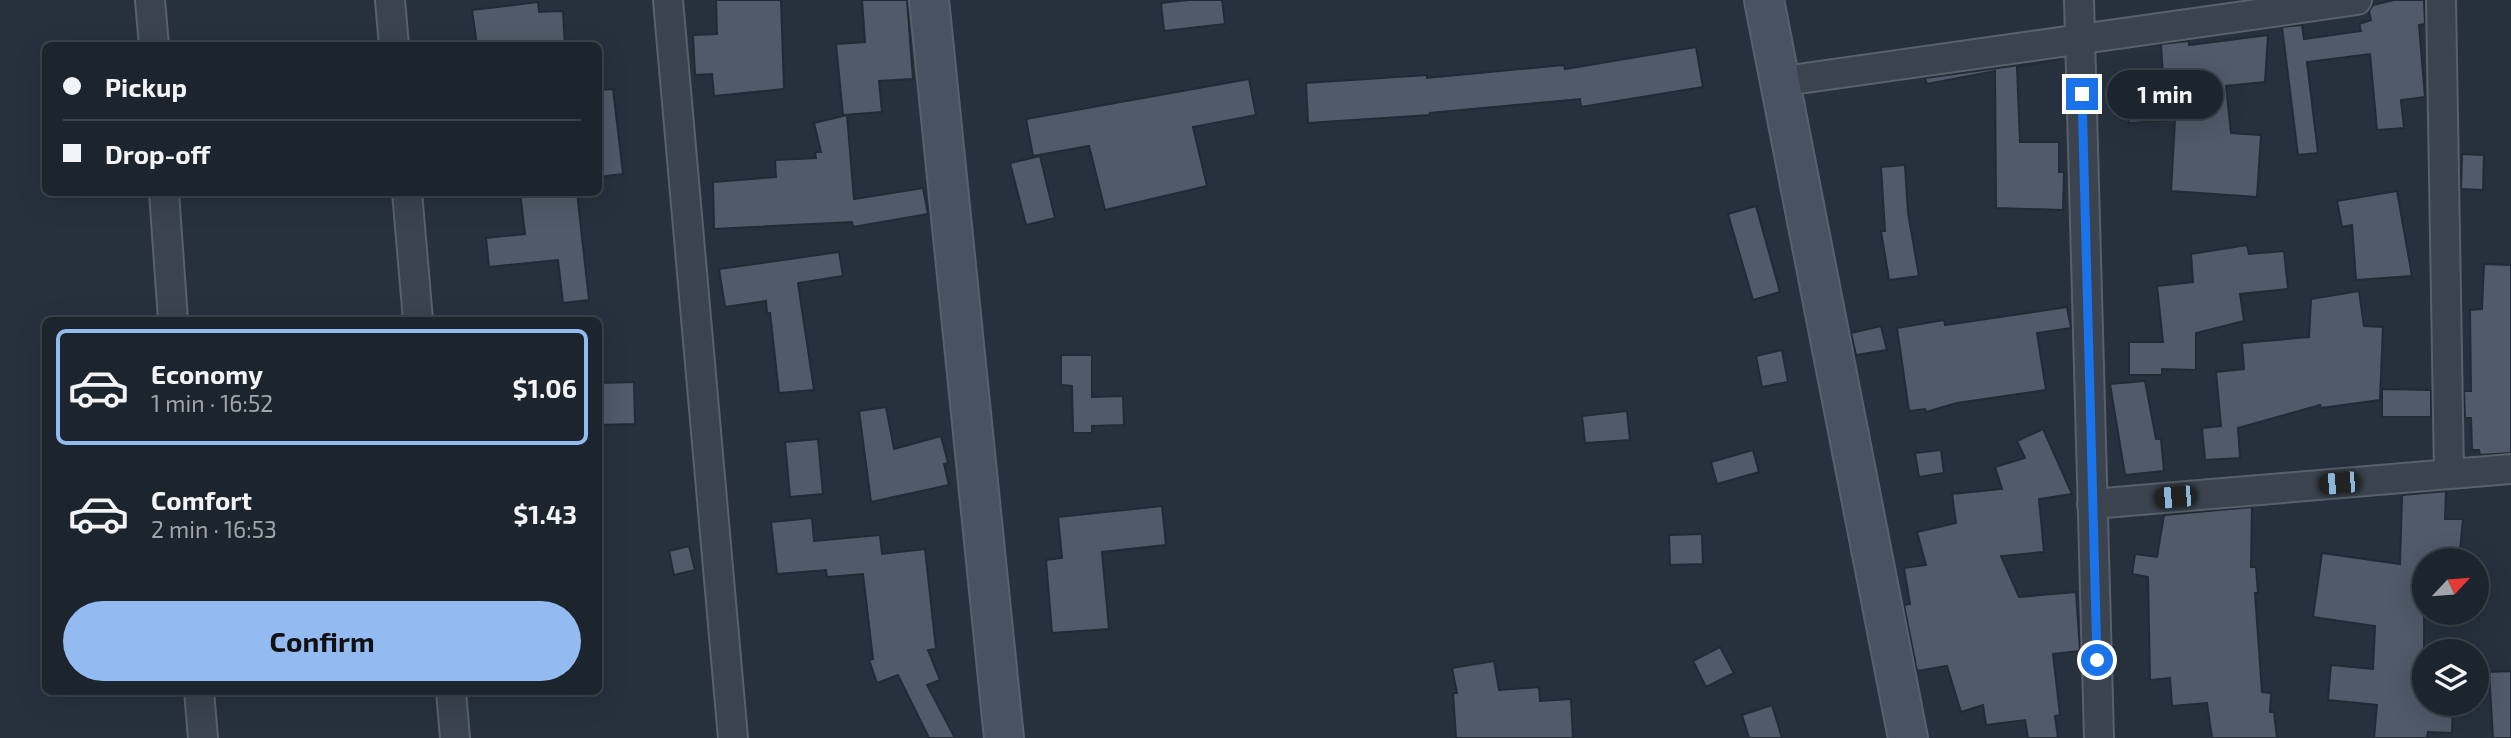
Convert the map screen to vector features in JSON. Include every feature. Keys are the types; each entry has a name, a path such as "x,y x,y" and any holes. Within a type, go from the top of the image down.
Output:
{"street":[{"path":"150,0 154,42"},
{"path":"390,0 394,42"},
{"path":"668,0 733,738"},
{"path":"929,0 1004,738"},
{"path":"1764,0 1908,738"},
{"path":"2079,0 2099,738"},
{"path":"1778,82 2357,0"},
{"path":"2441,0 2449,473"},
{"path":"164,196 173,317"},
{"path":"407,196 418,317"},
{"path":"2092,504 2511,468"},
{"path":"199,695 202,738"},
{"path":"451,695 455,738"}],"building":[{"path":"716,0 781,0 784,89 714,96 712,74 695,75 693,35 717,34"},
{"path":"862,0 907,0 913,79 879,81 882,112 843,115 836,44 865,42"},
{"path":"1222,0 1225,24 1164,31 1161,3"},
{"path":"2394,0 2424,0 2425,24 2419,25 2425,97 2401,100 2404,128 2377,130 2370,54 2307,62 2318,153 2298,155 2282,27 2302,25 2304,39 2361,31 2359,24 2371,20 2369,11 2373,5"},
{"path":"538,2 539,12 563,11 565,42 476,42 472,10"},
{"path":"2268,35 2265,82 2226,86 2231,133 2261,135 2257,197 2171,191 2175,120 2129,123 2127,78 2163,77 2161,44 2189,41 2189,45"},
{"path":"1696,47 1703,87 1581,107 1580,99 1430,115 1308,123 1306,83 1427,75 1427,78 1564,65 1565,69"},
{"path":"2062,59 2017,67 2020,142 2059,142 2059,172 2064,172 2063,210 1996,208 1995,71 1927,84 1925,78"},
{"path":"1249,79 1256,115 1193,127 1207,186 1105,210 1089,146 1033,156 1026,119"},
{"path":"613,89 623,174 602,177 602,90"},
{"path":"847,115 854,199 923,188 928,214 853,227 852,222 714,229 713,182 776,177 775,160 816,158 815,152 821,152 814,123"},
{"path":"2462,154 2484,155 2483,190 2461,189"},
{"path":"1040,156 1055,218 1026,225 1010,163"},
{"path":"1905,165 1908,213 1919,276 1889,280 1881,231 1885,231 1881,167"},
{"path":"2397,191 2412,276 2356,280 2352,225 2342,227 2337,201"},
{"path":"520,196 577,196 589,300 563,303 558,260 489,267 486,238 525,234"},
{"path":"1756,206 1780,292 1753,300 1728,214"},
{"path":"2247,245 2249,254 2284,251 2288,289 2240,294 2244,321 2196,333 2196,370 2162,369 2162,375 2129,375 2129,342 2163,342 2157,286 2193,282 2191,254"},
{"path":"839,252 843,276 798,283 814,390 779,393 770,313 767,313 766,301 725,307 719,269"},
{"path":"2484,264 2511,265 2511,453 2480,455 2479,450 2472,450 2471,418 2465,418 2464,391 2471,391 2470,310 2482,309"},
{"path":"2359,291 2364,326 2383,327 2380,400 2321,408 2320,405 2238,428 2240,458 2205,460 2202,428 2221,426 2216,372 2244,369 2242,343 2309,337 2311,299"},
{"path":"2067,307 2071,328 2037,333 2046,390 1957,403 1926,412 1925,409 1909,411 1897,328 1944,320 1945,325"},
{"path":"1881,326 1887,350 1856,355 1851,333"},
{"path":"1782,350 1788,382 1762,387 1756,356"},
{"path":"1061,355 1092,355 1092,397 1123,396 1124,425 1092,426 1092,433 1073,433 1072,386 1061,385"},
{"path":"2145,381 2156,439 2161,439 2164,471 2125,475 2110,384"},
{"path":"634,382 635,424 602,425 602,383"},
{"path":"2382,389 2431,390 2431,417 2382,417"},
{"path":"886,407 894,449 941,436 948,463 944,464 949,485 871,502 859,411"},
{"path":"1627,411 1630,440 1585,443 1582,416"},
{"path":"2043,429 2072,494 2039,499 2044,552 2001,556 2019,597 2076,592 2080,651 2053,654 2060,715 2055,716 2058,738 2028,738 2025,720 1986,725 1983,705 1961,712 1947,666 1917,671 1904,605 1910,604 1904,568 1926,565 1917,532 1956,523 1952,494 2002,489 1995,467 2025,458 2017,441"},
{"path":"818,439 823,494 790,497 785,442"},
{"path":"1753,450 1759,472 1717,484 1711,462"},
{"path":"1941,450 1944,473 1919,477 1915,453"},
{"path":"2446,491 2445,519 2463,519 2460,548 2412,548 2412,625 2424,625 2424,639 2412,639 2412,716 2453,716 2452,733 2428,732 2427,738 2374,738 2377,705 2328,700 2331,665 2373,669 2375,626 2313,617 2322,553 2400,564 2402,495"},
{"path":"1162,506 1166,545 1102,552 1109,629 1052,633 1046,560 1062,558 1058,517"},
{"path":"2252,507 2251,567 2256,567 2258,593 2255,593 2262,692 2271,693 2270,712 2274,712 2277,738 2212,738 2207,703 2172,706 2170,678 2150,680 2148,577 2132,574 2135,554 2157,557 2164,515"},
{"path":"812,518 814,541 880,535 882,554 925,549 936,649 928,650 940,680 927,685 955,738 929,738 898,675 877,683 869,660 873,659 863,574 827,577 826,570 777,574 771,522"},
{"path":"1702,534 1703,564 1670,565 1669,535"},
{"path":"689,546 695,570 674,575 669,551"},
{"path":"1720,647 1734,673 1706,687 1693,661"},
{"path":"1494,661 1499,690 1539,687 1540,701 1571,699 1573,738 1456,738 1453,693 1457,693 1452,668"},
{"path":"2511,671 2511,738 2493,738 2489,672"},
{"path":"1772,705 1782,738 1749,738 1742,715"}],"route":[{"path":"2082,94 2097,660"}]}
